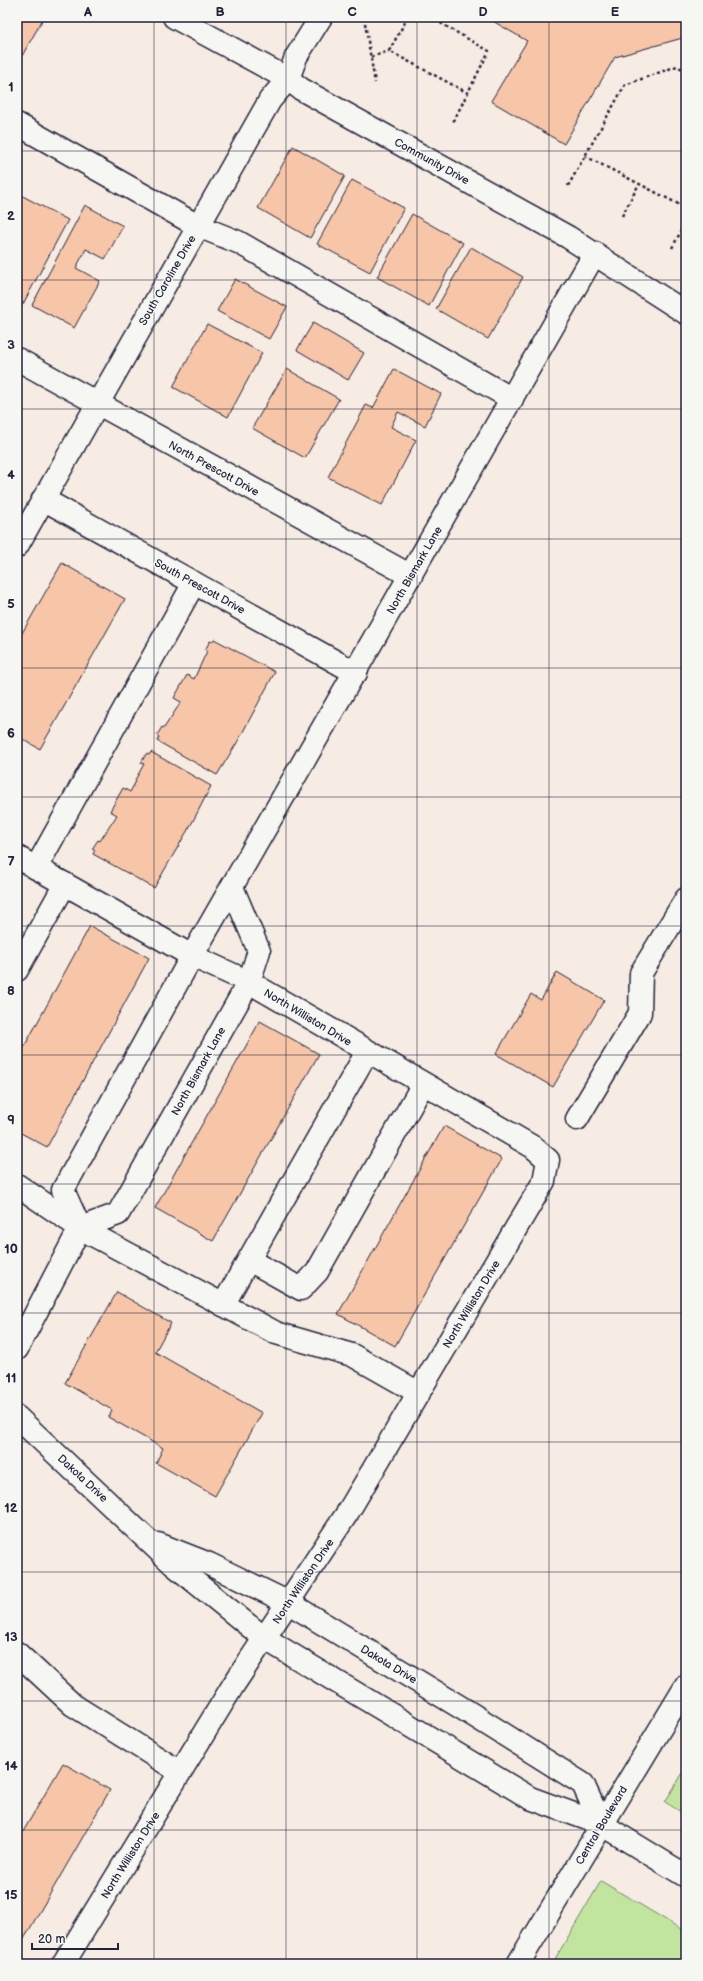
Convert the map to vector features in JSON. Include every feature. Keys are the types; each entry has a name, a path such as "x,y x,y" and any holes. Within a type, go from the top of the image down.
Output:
{"street":[{"name":"Community Drive","path":"174,17 288,79 301,89 595,253 686,313"},
{"name":"South Caroline Drive","path":"19,536 44,499 270,100 288,79 296,57 320,17"},
{"path":"17,124 198,226 238,242 512,399"},
{"name":"North Bismark Lane","path":"232,887 259,951 248,982 118,1214 80,1228 63,1190 192,956 412,576 595,253"},
{"name":"North Prescott Drive","path":"17,359 412,576"},
{"name":"South Prescott Drive","path":"44,499 356,673"},
{"path":"36,868 194,583"},
{"name":"North Williston Drive","path":"17,857 192,956 248,982 533,1147 548,1160 544,1181 348,1512 289,1603 264,1638 62,1964"},
{"path":"17,970 65,884"},
{"path":"577,1119 640,1013 641,972 686,899"},
{"path":"224,1305 368,1052"},
{"path":"249,1260 301,1289 317,1272 423,1084"},
{"path":"17,1184 80,1228 276,1333 352,1355 419,1393"},
{"path":"17,1349 80,1228"},
{"name":"Dakota Drive","path":"17,1417 173,1564 264,1638 530,1798 601,1824 686,1876"},
{"name":"Dakota Drive","path":"148,1540 209,1564 289,1603 465,1710 583,1784 601,1824"},
{"path":"17,1653 73,1705 180,1772"},
{"name":"Central Boulevard","path":"518,1964 601,1824 686,1686"}],"path":[{"path":"371,57 389,51 408,17"},
{"path":"430,17 489,51 452,124"},
{"path":"364,23 375,83"},
{"path":"389,51 468,93"},
{"path":"568,186 625,85 677,66 686,71"},
{"path":"585,156 686,208"},
{"path":"622,216 639,184"},
{"path":"672,248 686,222"}],"green space":[{"path":"686,1768 686,1815 665,1802"},
{"path":"601,1881 686,1932 686,1964 552,1964"}],"building":[{"path":"17,17 44,17 18,63 17,63"},
{"path":"486,17 686,17 686,37 615,57 564,144 491,101 527,41"},
{"path":"293,146 345,176 310,238 258,208"},
{"path":"352,180 404,208 370,272 317,244"},
{"path":"17,193 68,220 23,304 17,301"},
{"path":"85,205 123,226 105,259 86,249 76,268 100,281 74,328 32,305"},
{"path":"412,214 463,243 429,306 377,277"},
{"path":"471,247 523,277 488,339 436,309"},
{"path":"235,279 287,307 269,339 217,311"},
{"path":"313,323 364,353 348,380 297,350"},
{"path":"207,324 262,353 228,417 173,387"},
{"path":"287,369 339,399 305,458 252,428"},
{"path":"394,369 441,394 425,426 398,412 391,427 416,440 382,505 328,477 366,405 373,408"},
{"path":"62,563 125,599 40,749 17,736 17,642"},
{"path":"214,639 275,672 238,741 217,775 157,741 159,737 157,735 162,727 164,728 181,702 174,698 187,675 194,679 207,651 205,650 210,641 212,642"},
{"path":"151,752 211,786 193,821 154,888 93,854 95,850 92,849 98,840 100,841 117,815 110,811 123,788 130,792 144,764 141,763 146,754 149,755"},
{"path":"90,926 149,958 47,1147 17,1131 17,1060"},
{"path":"557,972 604,1000 553,1087 496,1054 531,994 541,1000"},
{"path":"260,1021 319,1054 213,1241 155,1208"},
{"path":"444,1126 502,1159 395,1346 338,1314"},
{"path":"117,1292 171,1323 155,1352 262,1413 215,1496 156,1463 163,1448 108,1417 112,1410 65,1383"},
{"path":"63,1763 110,1790 17,1951 17,1842"}]}
